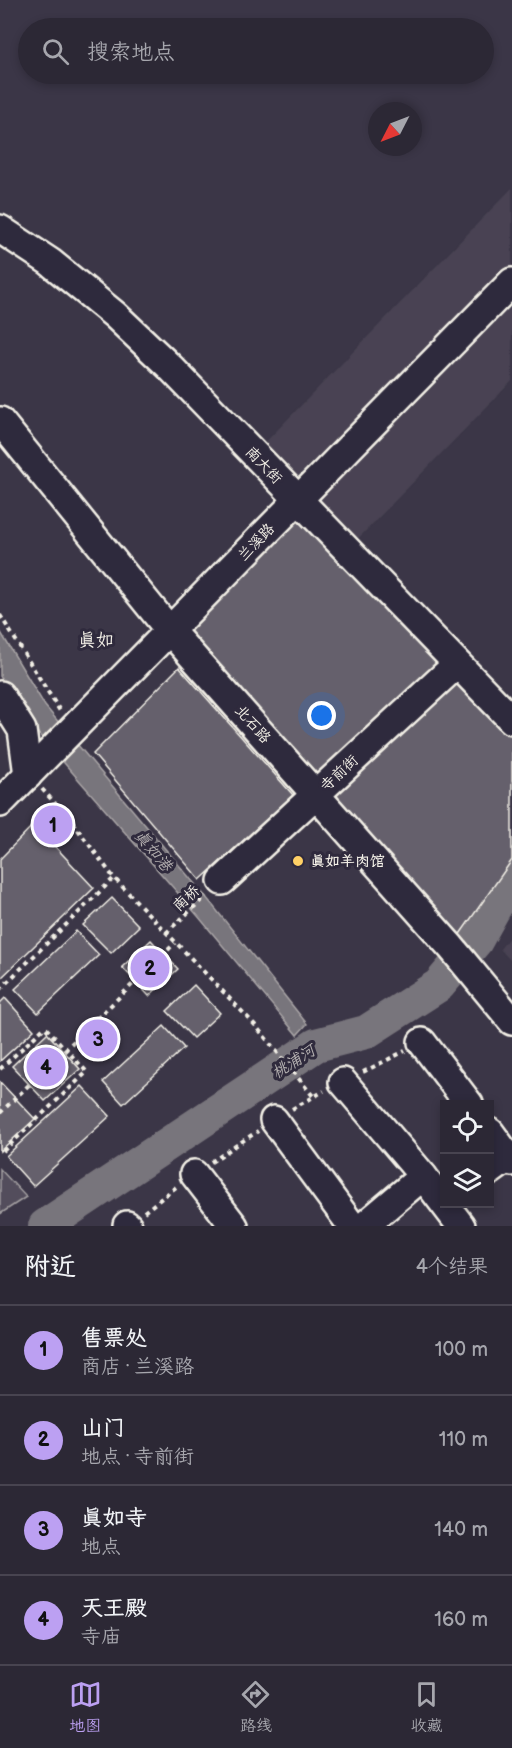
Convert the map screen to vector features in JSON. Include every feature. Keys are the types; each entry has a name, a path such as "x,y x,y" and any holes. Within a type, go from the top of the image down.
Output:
{"street":[{"name":"南大街","path":"0,229 50,262 115,315 170,367 512,720"},
{"name":"兰溪路","path":"0,803 512,282"},
{"name":"北石路","path":"0,421 171,631 451,947 512,1021"},
{"name":"寺前街","path":"222,881 457,664"},
{"path":"0,695 22,730 28,775"},
{"path":"422,1042 466,1100"},
{"path":"343,1082 440,1199"},
{"path":"274,1120 352,1226"},
{"path":"494,1141 506,1161"},
{"path":"194,1174 234,1226"},
{"path":"364,1226 423,1176"},
{"path":"447,1208 461,1226"}],"path":[{"path":"0,615 55,705 74,728"},
{"path":"28,775 73,824 114,878 255,1025 313,1096"},
{"path":"0,990 114,878"},
{"name":"南桥","path":"166,933 222,881"},
{"path":"0,1113 176,943"},
{"path":"0,1069 45,1028 87,1072 0,1154"}],"shaded area":[{"path":"512,188 512,381 347,550 254,454"},
{"path":"512,934 512,962 500,949"},
{"path":"0,1169 26,1197 0,1214"}],"water":[{"name":"真如港","path":"0,631 45,706 210,902 307,1024 297,1035 198,916 23,716 0,676"}],"building":[{"path":"298,499 457,664 316,795 170,631"},
{"path":"457,664 512,720 512,860 451,947 316,795"},
{"path":"179,667 293,795 200,880 93,754"},
{"path":"50,810 67,828 55,839 38,822"},
{"path":"34,824 94,888 0,979 0,859"},
{"path":"112,898 139,926 111,953 83,925"},
{"path":"76,931 99,955 38,1013 15,989"},
{"path":"151,940 178,969 149,996 122,967"},
{"path":"194,985 220,1013 193,1038 167,1011"},
{"path":"5,998 34,1030 0,1061 0,1003"},
{"path":"164,1026 184,1048 123,1104 103,1082"},
{"path":"47,1033 80,1069 45,1101 12,1066"},
{"path":"0,1082 35,1119 0,1151"},
{"path":"82,1086 110,1116 33,1186 6,1156"}],"waterway":[{"name":"桃浦河","path":"45,1226 316,1045 366,1032 439,985 476,941 512,876"}],"place":[{"name":"售票处","path":"53,825"},
{"name":"真如羊肉馆","path":"298,861"},
{"name":"山门","path":"150,968"},
{"name":"真如寺","path":"98,1039"},
{"name":"天王殿","path":"46,1067"}],"district":[{"name":"真如","path":"96,640"}]}
